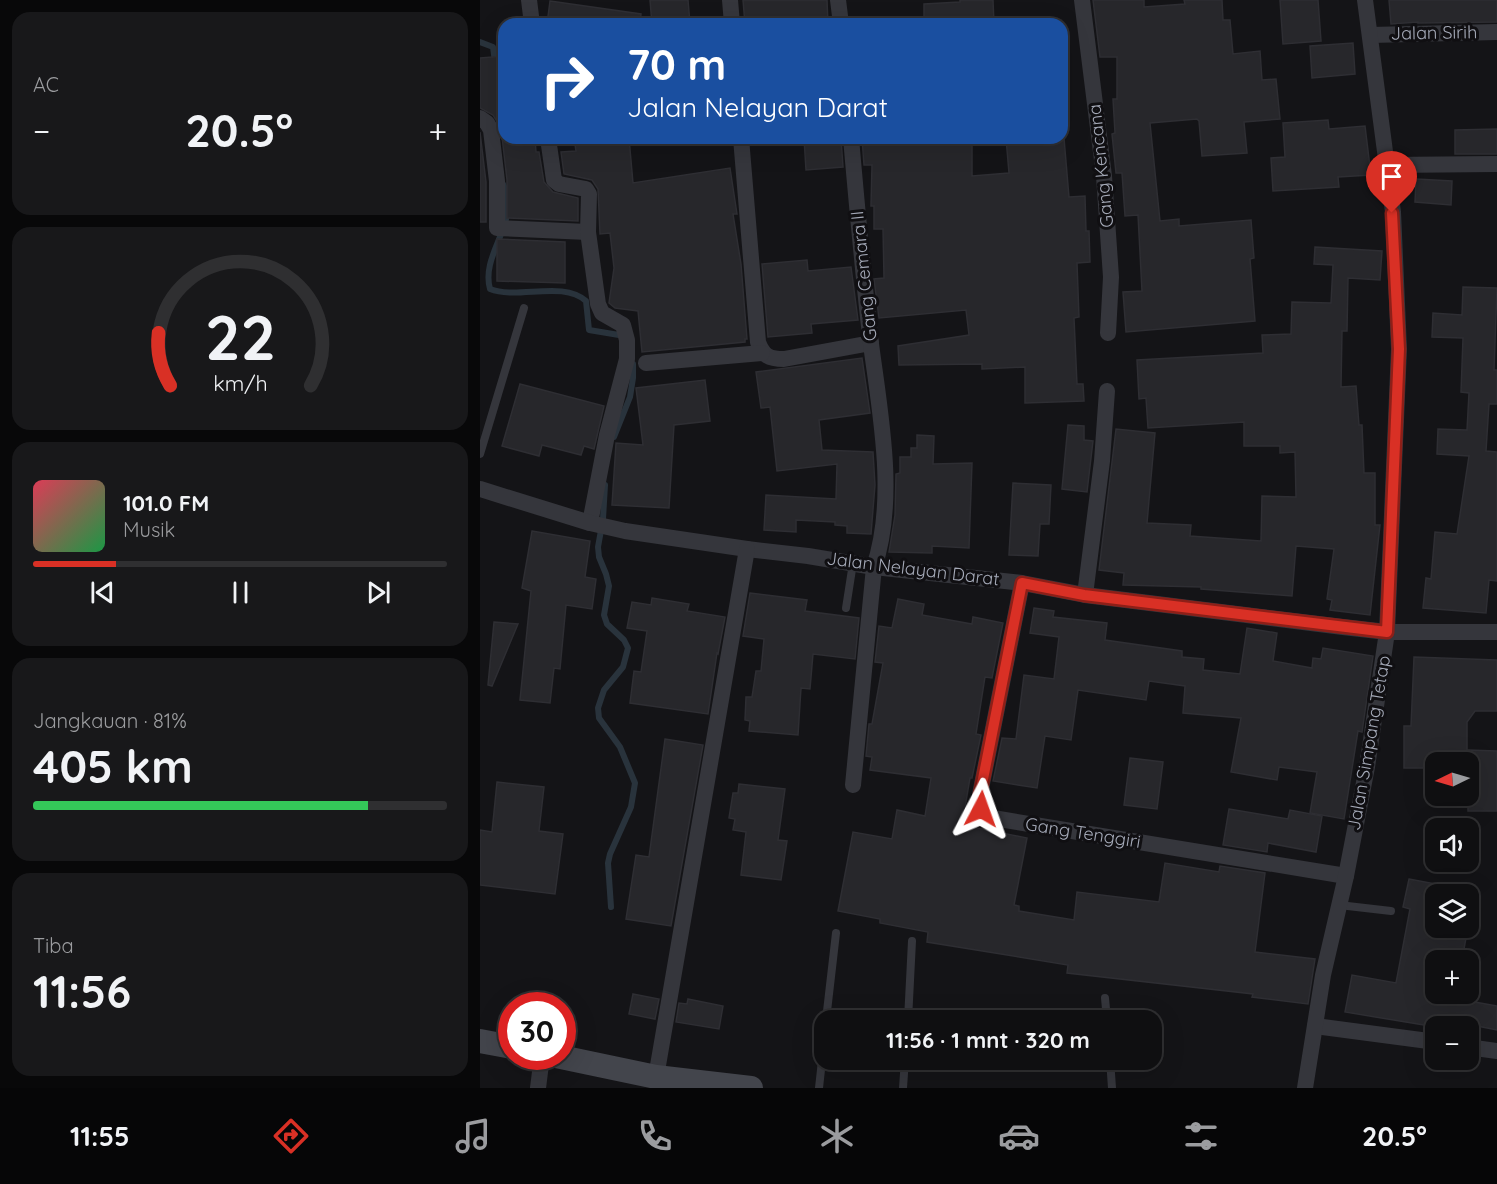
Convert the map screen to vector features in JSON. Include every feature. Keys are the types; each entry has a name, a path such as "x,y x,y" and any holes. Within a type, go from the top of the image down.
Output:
{"street":[{"path":"529,0 531,18"},
{"path":"730,0 732,18"},
{"path":"838,0 840,18"},
{"name":"Gang Kencana","path":"1082,0 1104,176 1111,277 1108,333"},
{"name":"Jalan Simpang Tetap","path":"1305,1088 1323,975 1346,876 1367,767 1387,632 1399,349 1392,213 1365,0"},
{"name":"Jalan Sirih","path":"1370,35 1497,32"},
{"path":"485,124 497,181 496,226 505,229 588,232"},
{"path":"549,144 554,180 559,184 586,189 589,194 588,232 599,309 623,325 627,335 627,359 607,435 592,524"},
{"path":"742,144 758,342 762,353 771,359 784,359 871,343"},
{"name":"Gang Cemara II","path":"851,144 885,480 881,545 874,567 854,785"},
{"path":"1387,165 1497,164"},
{"path":"646,363 762,353"},
{"path":"1084,595 1102,461 1107,391"},
{"name":"Jalan Nelayan Darat","path":"481,492 592,524 625,531 874,567 1022,583 1084,595 1387,632 1497,633"},
{"path":"656,1077 747,549"},
{"name":"Gang Tenggiri","path":"1022,583 980,794 981,809 986,815 1346,876"},
{"path":"1315,1026 1425,1041"},
{"path":"480,1041 498,1044"},
{"path":"1479,1049 1497,1051"},
{"path":"576,1060 688,1084 751,1088"},
{"path":"538,1088 540,1070"}],"lane":[{"path":"480,454 524,308"},
{"path":"846,608 853,563"},
{"path":"1339,905 1391,911"},
{"path":"827,1010 836,933"},
{"path":"909,1010 912,941"},
{"path":"1105,998 1106,1010"},
{"path":"819,1088 821,1070"},
{"path":"903,1088 904,1070"},
{"path":"1111,1070 1112,1088"}],"building":[{"path":"650,0 688,0 690,18 652,18"},
{"path":"743,0 827,0 828,18 744,18"},
{"path":"960,0 993,0 994,18 924,18 924,4 960,2"},
{"path":"1093,0 1144,0 1144,7 1185,4 1184,0 1222,0 1223,20 1230,20 1233,54 1260,51 1262,80 1276,79 1280,119 1244,122 1247,153 1202,156 1197,119 1150,123 1160,221 1179,219 1179,226 1251,220 1254,258 1250,259 1255,321 1126,332 1123,292 1142,291 1138,215 1125,216 1122,173 1116,173 1112,134 1115,133 1113,99 1117,99 1117,57 1100,57"},
{"path":"1280,0 1318,0 1321,41 1283,44"},
{"path":"1389,0 1497,0 1497,22 1391,24"},
{"path":"550,1 641,14 641,18 548,18"},
{"path":"1353,43 1355,74 1312,78 1310,46"},
{"path":"498,56 498,123 493,115 480,108 480,58"},
{"path":"1328,120 1329,129 1365,126 1371,175 1338,177 1339,187 1273,191 1271,158 1285,157 1283,123"},
{"path":"1497,129 1497,154 1455,154 1455,130"},
{"path":"480,132 486,182 486,222 480,222"},
{"path":"503,144 535,144 544,182 553,192 578,198 578,221 507,218 507,180"},
{"path":"575,144 630,144 633,183 730,168 737,214 733,214 741,264 747,339 745,342 642,352 638,311 615,308 609,303 614,268 610,233 600,234 598,189 592,180 564,174 561,152 576,151"},
{"path":"804,144 841,144 843,167 806,170"},
{"path":"862,144 972,144 972,176 1009,173 1007,144 1065,144 1069,197 1085,196 1086,231 1089,231 1090,262 1077,263 1079,317 1074,318 1077,384 1083,384 1084,401 1025,403 1025,367 982,369 982,364 899,365 898,346 969,335 966,310 879,318 874,279 884,278 883,229 874,229 874,206 871,206 872,165 864,165"},
{"path":"1416,179 1452,181 1451,205 1415,202"},
{"path":"497,239 565,242 565,283 497,281"},
{"path":"1315,247 1382,251 1380,280 1348,278 1347,331 1342,331 1341,387 1356,386 1359,425 1362,425 1364,473 1375,473 1375,525 1380,525 1370,615 1330,610 1332,600 1327,599 1334,549 1296,546 1292,596 1201,589 1201,587 1123,585 1124,573 1099,570 1116,429 1155,433 1147,523 1191,525 1190,536 1261,541 1262,496 1296,497 1295,452 1280,453 1280,446 1244,446 1244,422 1148,428 1146,398 1139,399 1137,360 1263,353 1262,335 1291,334 1292,302 1331,303 1333,265 1314,264"},
{"path":"807,260 808,271 851,267 858,320 811,324 812,333 768,337 762,264"},
{"path":"1463,287 1497,288 1494,370 1497,370 1497,404 1489,404 1486,451 1497,452 1497,581 1489,580 1486,613 1423,608 1426,578 1431,579 1435,532 1457,534 1469,456 1437,454 1438,429 1467,430 1469,393 1461,392 1463,338 1432,337 1433,313 1462,315"},
{"path":"862,358 870,413 819,420 822,450 873,452 875,485 871,534 847,533 847,526 835,525 835,522 796,520 796,532 764,530 766,495 836,499 837,464 777,471 770,407 761,408 756,372"},
{"path":"705,380 710,421 674,425 669,508 612,505 616,443 643,445 636,388"},
{"path":"520,384 604,406 594,449 584,446 581,455 542,445 539,456 502,446"},
{"path":"1068,425 1084,426 1084,440 1093,441 1087,492 1062,489"},
{"path":"917,435 934,436 933,464 972,463 969,548 932,546 932,553 889,552 895,515 896,474 900,473 900,457 911,457 911,448 917,448"},
{"path":"1013,483 1051,485 1049,524 1040,524 1038,556 1009,555"},
{"path":"532,531 590,541 585,577 596,579 592,609 566,605 560,669 554,668 550,703 520,700 531,591 522,588"},
{"path":"750,593 807,600 805,611 859,618 855,659 813,654 810,689 801,688 798,735 749,731 750,721 745,720 746,697 752,697 756,671 761,671 764,639 743,636"},
{"path":"652,598 689,604 687,611 725,617 708,714 630,703 634,671 641,672 647,631 627,628 632,602 651,605"},
{"path":"898,599 924,604 922,615 972,624 973,617 1003,623 992,678 985,677 976,734 981,735 972,778 970,778 962,825 1027,838 1014,905 1019,906 1019,911 1074,920 1077,892 1159,902 1165,863 1219,872 1220,866 1265,873 1255,952 1315,959 1308,1004 1252,997 1253,994 1067,973 1068,965 927,942 928,932 880,923 880,919 838,911 853,832 892,839 897,810 925,816 931,778 870,770 872,757 866,756 869,724 872,724 883,663 875,662 879,626 892,628"},
{"path":"1034,608 1054,611 1053,617 1107,623 1105,640 1182,651 1182,657 1204,659 1203,670 1240,674 1247,628 1277,633 1273,661 1312,668 1313,658 1321,659 1323,648 1373,656 1362,732 1358,731 1344,819 1310,813 1317,772 1279,767 1277,780 1231,772 1241,718 1183,713 1185,686 1149,681 1146,700 1078,690 1071,740 1045,736 1037,788 993,781 1002,738 1016,739 1024,675 1054,679 1059,637 1030,633"},
{"path":"494,622 518,624 492,686 488,685"},
{"path":"1414,657 1497,660 1497,711 1475,711 1467,722 1467,752 1425,752 1425,768 1404,768 1404,726 1411,726"},
{"path":"665,739 703,745 671,926 626,919 636,855 649,857"},
{"path":"1468,750 1497,751 1497,811 1468,811 1468,806 1479,806 1479,752 1468,752"},
{"path":"1130,758 1163,762 1157,809 1124,805"},
{"path":"497,782 544,787 539,831 563,834 555,894 480,885 480,830 492,832"},
{"path":"739,784 785,789 778,840 787,841 781,880 741,875 746,832 733,830 735,819 729,818 733,793 738,793"},
{"path":"1229,809 1288,819 1290,810 1322,816 1316,852 1268,843 1267,852 1223,845"},
{"path":"1409,879 1436,884 1425,884 1425,938 1466,938 1464,950 1425,950 1425,1004 1479,1003 1497,1006 1497,1030 1479,1026 1479,1016 1425,1016 1425,1025 1345,1012 1352,975 1396,983 1410,909 1403,907"},
{"path":"633,994 659,999 655,1019 629,1014"},
{"path":"688,999 723,1006 719,1029 676,1022 679,1003 687,1004"}],"waterway":[{"path":"480,42 493,47 495,62"},
{"path":"503,184 508,211 490,263 488,276 490,289 513,293 553,291 576,295 586,301 589,330 625,336"},
{"path":"614,437 630,397 633,364"},
{"path":"605,485 603,519 598,547 609,586 604,615 607,624 624,640 628,648 623,667 604,690 598,708 599,718 620,747 635,783 631,807 608,863 611,907"}],"route":[{"path":"981,809 980,794 1022,583 1084,595 1387,632 1399,349 1392,213"}]}
